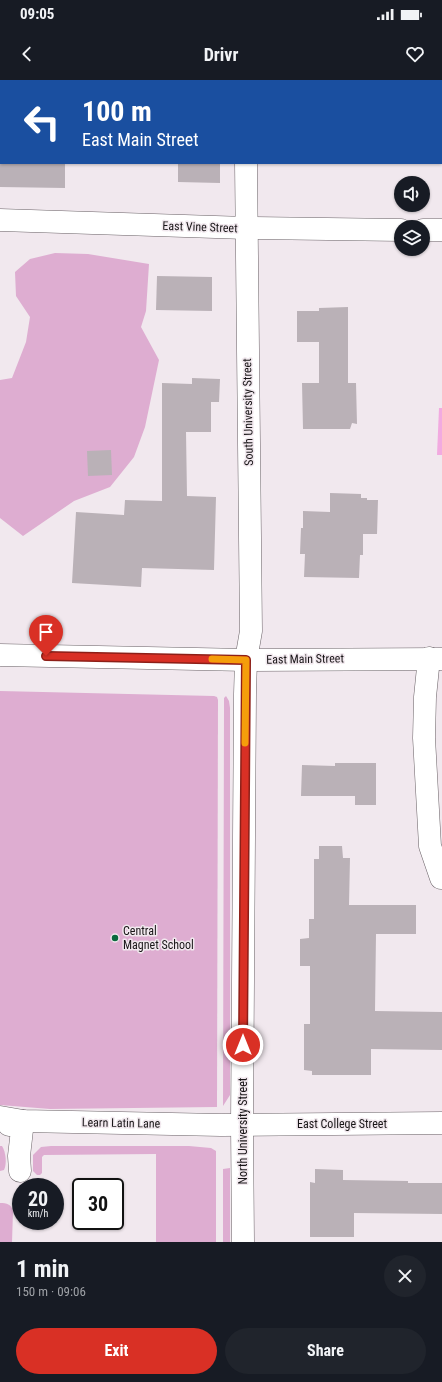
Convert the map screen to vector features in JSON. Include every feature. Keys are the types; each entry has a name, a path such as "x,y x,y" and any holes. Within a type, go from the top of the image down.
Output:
{"street":[{"name":"South University Street","path":"246,164 250,631 246,660"},
{"name":"East Vine Street","path":"0,220 246,228 394,230"},
{"path":"430,230 442,230"},
{"name":"East Main Street","path":"0,655 246,660 435,658"},
{"path":"435,658 425,697 424,738 430,846 440,878"},
{"name":"North University Street","path":"243,1242 242,1125 246,660"},
{"name":"Learn Latin Lane","path":"0,1117 23,1121 242,1125"},
{"path":"0,1127 23,1121 20,1171"},
{"name":"East College Street","path":"242,1125 442,1123"}],"shaded area":[{"path":"55,253 88,254 149,264 146,311 141,327 159,360 145,427 134,457 110,487 74,501 23,536 0,518 0,380 12,378 26,342 30,317 16,296 15,272 30,259"},
{"path":"439,408 442,408 442,455 437,455"},
{"name":"Central Magnet School","path":"0,691 217,697 217,1107 50,1109 0,1105"},
{"path":"226,696 229,701 230,708 230,1095 223,1106 224,698"},
{"path":"0,1146 2,1146 6,1161 4,1170 0,1171"},
{"path":"189,1146 211,1148 216,1151 216,1242 156,1242 156,1154 44,1155 42,1157 42,1173 37,1175 33,1171 33,1155 41,1147"},
{"path":"230,1168 230,1242 223,1242 223,1169"},
{"path":"0,1203 5,1203 12,1209 12,1242 0,1242"}],"building":[{"path":"0,164 65,164 65,188 0,187"},
{"path":"178,164 220,164 220,183 178,182"},
{"path":"157,276 212,277 212,311 156,310"},
{"path":"348,307 348,383 356,383 357,424 352,423 350,429 303,429 302,383 319,383 319,342 297,342 297,311 319,311 319,308"},
{"path":"192,378 220,379 219,402 211,402 211,432 186,432 187,496 216,497 214,570 142,568 141,587 72,583 76,512 124,515 125,500 162,501 162,383 192,384"},
{"path":"111,450 112,475 88,476 87,451"},
{"path":"330,493 361,494 361,498 367,498 367,500 378,500 377,534 363,534 363,555 360,555 359,578 304,577 305,554 300,554 303,511 330,512"},
{"path":"335,763 376,763 376,805 355,805 355,796 301,796 302,765 335,766"},
{"path":"319,846 342,846 343,858 350,858 349,905 416,905 416,934 376,934 375,1011 442,1012 442,1050 371,1049 371,1075 312,1075 312,1071 304,1070 304,1024 310,1024 310,966 300,966 300,939 309,938 309,919 314,919 314,859 319,859"},
{"path":"315,1169 343,1170 343,1180 442,1183 442,1214 354,1213 354,1237 310,1237 310,1182 315,1183"}],"slow traffic":[{"path":"212,659 246,660 245,743"}],"place":[{"name":"Central Magnet School","path":"115,938"}],"route":[{"path":"46,656 246,660 243,1045"}]}
